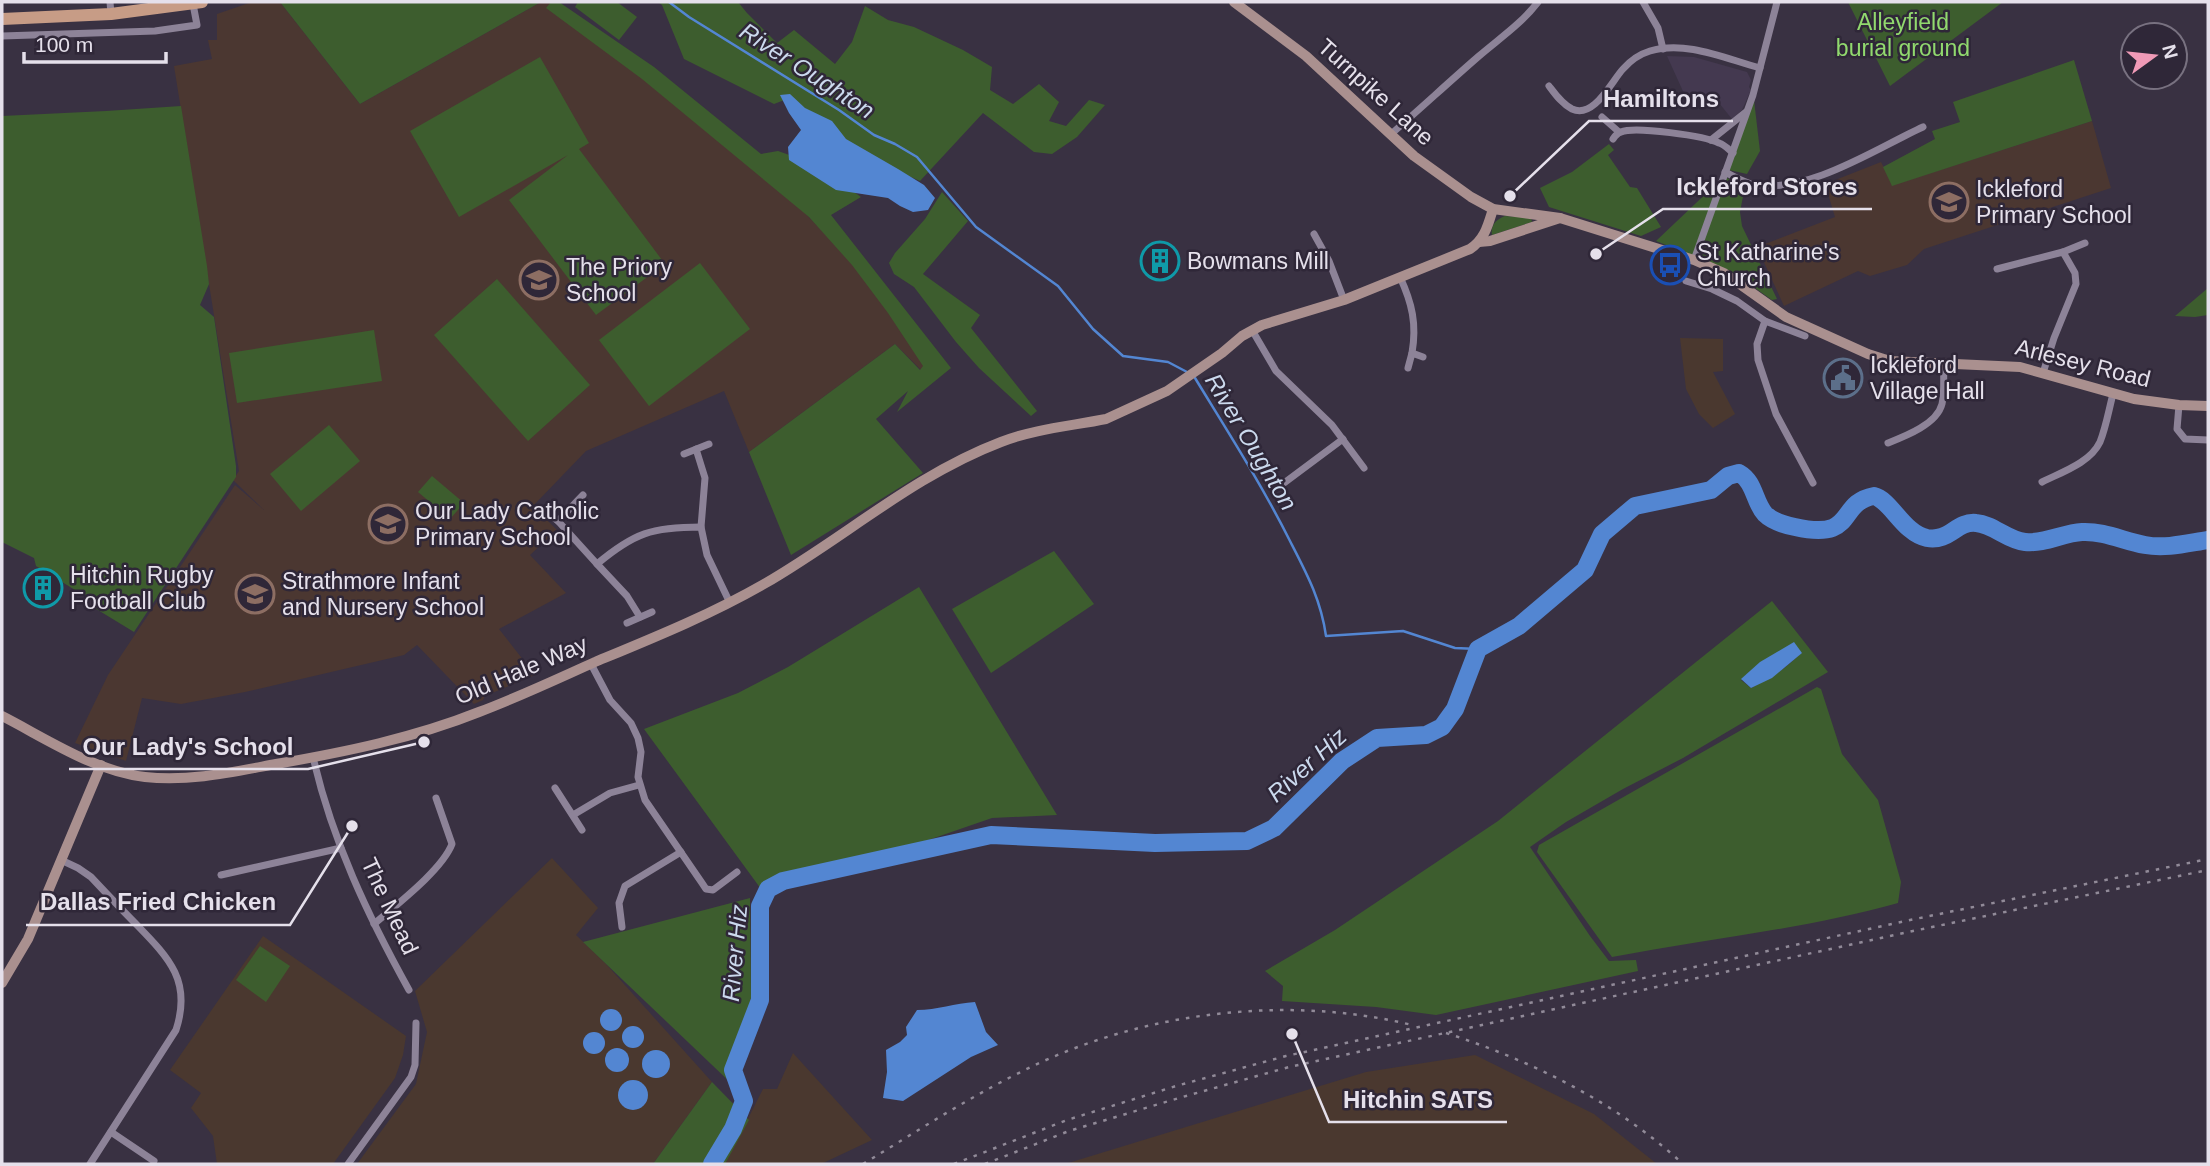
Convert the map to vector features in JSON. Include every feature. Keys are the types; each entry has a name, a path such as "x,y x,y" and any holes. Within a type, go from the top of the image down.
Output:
{"main road":[{"path":"2,19 197,3"}],"street":[{"name":"Turnpike Lane","path":"1234,2 1306,57 1390,135 1451,183 1493,209"},
{"path":"1390,135 1528,15 1538,2"},
{"path":"1643,2 1658,28 1663,49"},
{"path":"1693,260 1733,153 1760,68 1777,2"},
{"path":"2,36 93,35 155,31 197,24 197,3"},
{"path":"1549,86 1567,106 1586,110 1598,100 1629,63 1650,51 1663,49 1687,48 1760,68"},
{"path":"1711,140 1746,112"},
{"path":"1602,117 1619,132 1660,132 1711,140 1726,146 1733,153"},
{"path":"1725,172 1757,185 1801,181 1846,164 1923,127"},
{"path":"1612,139 1619,132"},
{"path":"1364,468 1323,415 1276,371 1252,330 1272,321 1345,299 1470,248 1479,242 1485,233 1493,209"},
{"name":"Arlesey Road","path":"1493,209 1560,218 1693,260 1724,273 1786,317 1880,358 1903,363 2020,367 2134,400 2208,406"},
{"path":"1479,242 1490,241 1560,218"},
{"path":"1314,234 1345,299"},
{"path":"1997,270 2063,252 2085,243"},
{"path":"2043,373 2076,284 2075,274 2063,252"},
{"path":"1400,277 1413,312 1415,331 1408,368"},
{"path":"1686,281 1712,289 1737,301 1765,321 1805,336"},
{"path":"1737,301 1746,290"},
{"path":"1765,321 1757,344 1758,360 1776,414 1813,483"},
{"name":"Old Hale Way","path":"2,716 101,765 143,777 183,778 313,757 385,742 435,727 484,710 730,603 799,562 930,476 997,443 1018,436 1106,419 1167,391 1252,330"},
{"path":"1412,353 1423,357"},
{"path":"1888,443 1903,437 1936,415 1943,398 1944,364"},
{"path":"2042,482 2090,455 2099,442 2113,394"},
{"path":"2179,405 2177,429 2185,439 2208,440"},
{"path":"1284,484 1343,439"},
{"path":"684,454 709,444"},
{"path":"696,449 705,478 701,527 707,555 730,603"},
{"path":"558,521 583,495"},
{"path":"546,512 558,521 628,596 640,617"},
{"path":"597,564 618,546 643,533 663,528 701,527"},
{"path":"627,623 652,612"},
{"path":"591,664 610,701 631,723 638,738 641,752 639,785 649,807 706,889 713,890 737,872"},
{"name":"The Mead","path":"313,757 326,808 341,848 374,924 409,990"},
{"path":"2,983 28,940 101,765"},
{"path":"573,815 610,793 639,785"},
{"path":"555,788 582,830"},
{"path":"374,924 449,853 452,844 436,798"},
{"path":"221,874 341,848"},
{"path":"622,927 619,903 625,886 681,852"},
{"path":"61,860 91,877 166,954 181,988 182,1006 176,1030 90,1164"},
{"path":"348,1164 411,1077 415,1065 416,1023"},
{"path":"111,1132 154,1161"}],"shaded area":[{"name":"The Priory School","path":"252,2 280,2 360,104 541,2 556,2 729,133 943,358 926,375 895,344 749,452 724,391 586,451 533,506 557,530 530,555 566,593 499,629 535,675 485,696 474,704 417,645 404,655 245,692 181,704 142,698 126,761 75,743 108,675 235,485 264,510 233,480 239,471 174,66 212,59 208,40 217,40 217,14"},
{"path":"1667,56 1694,57 1747,72 1751,80 1751,90 1742,110 1732,119 1715,98 1707,100 1703,93 1687,100"},
{"name":"Ickleford Primary School","path":"2092,121 2111,188 1924,249 1907,265 1870,276 1858,271 1784,306 1757,247 1835,217 1825,184 1881,162 1893,185"},
{"path":"1680,338 1723,339 1723,371 1713,372 1735,414 1713,428 1699,414 1686,389"},
{"path":"552,858 598,908 576,935 606,964 712,1082 653,1164 357,1164 416,1084 427,1032 415,991"},
{"path":"263,936 406,1036 395,1078 333,1164 217,1164 213,1136 191,1108 201,1093 170,1070"},
{"path":"793,1053 872,1140 821,1164 725,1164 763,1089 777,1089"},
{"path":"1475,1055 1594,1114 1657,1164 1065,1164 1366,1072"}],"green space":[{"path":"280,2 541,2 360,104"},
{"path":"551,2 559,2 654,67 761,154 778,151 815,164 861,197 831,215 951,368 897,412 908,391 876,419 923,473 791,555 749,452 895,344 920,370 923,366 852,265 809,217 642,79 546,8"},
{"path":"578,2 617,2 637,17 619,40 575,7"},
{"path":"658,2 738,2 777,43 794,30 835,64 852,42 865,6 888,20 914,27 963,50 992,67 990,90 1013,104 1039,84 1059,102 1049,121 1066,126 1089,100 1105,105 1077,137 1052,154 1034,152 983,113 920,181 856,153 787,99 774,104 684,59 662,5"},
{"name":"Alleyfield burial ground","path":"1848,2 2003,2 1890,86"},
{"path":"540,57 589,143 579,149 665,264 596,315 509,200 568,155 459,217 410,131"},
{"path":"2074,60 2092,121 1892,186 1883,167 1935,139 1932,131 1960,122 1953,102"},
{"path":"1754,100 1760,151 1747,174 1729,170"},
{"path":"181,106 209,284 200,305 214,317 236,477 134,632 93,607 93,601 36,566 34,558 2,542 2,116"},
{"path":"1609,144 1614,150 1608,155 1630,187 1637,188 1661,227 1641,236 1549,207 1540,188 1572,172"},
{"path":"1727,178 1745,186 1740,212 1742,226 1777,299 1772,300 1731,271 1656,241 1715,185"},
{"path":"942,192 968,221 923,274 980,315 971,328 1037,411 1031,416 979,368 914,287 894,274 889,263 925,219"},
{"path":"1505,216 1531,218 1532,222 1492,235 1495,223"},
{"path":"700,263 750,329 649,406 599,340"},
{"path":"497,279 590,385 528,441 434,335"},
{"path":"2208,288 2208,315 2175,316"},
{"path":"374,330 382,381 237,403 229,353"},
{"path":"329,425 360,461 301,511 270,474"},
{"path":"432,476 464,503 450,519 418,492"},
{"path":"1054,551 1094,604 991,673 952,609"},
{"path":"919,587 1057,815 992,818 769,895 761,889 644,729 738,693 788,667"},
{"path":"1772,601 1828,672 1683,758 1566,822 1530,847 1609,961 1636,960 1638,971 1436,1015 1376,1007 1282,1001 1283,986 1265,971 1335,930 1498,821","holes":["1802,652 1751,688 1741,680"]},
{"path":"1817,687 1821,689 1842,754 1878,800 1901,882 1898,903 1792,927 1612,957 1537,852 1539,845"},
{"path":"750,898 751,998 732,1084 583,942"},
{"path":"260,946 290,966 266,1002 236,980"},
{"path":"712,1082 749,1120 725,1164 653,1164"}],"water":[{"path":"790,94 805,108 832,121 846,139 924,185 935,198 928,210 913,212 888,198 836,190 789,160 788,147 801,130 780,95"},
{"path":"1794,642 1802,653 1772,678 1751,688 1741,679 1760,662"},
{"path":"975,1002 986,1032 998,1045 971,1057 903,1101 883,1098 887,1072 886,1050 907,1035 906,1027 917,1010"},
{"path":"611,1009 619,1012 622,1020 619,1028 611,1031 603,1028 600,1020 603,1012"},
{"path":"633,1026 641,1029 644,1037 641,1045 633,1048 625,1045 622,1037 625,1029"},
{"path":"594,1032 602,1035 605,1043 602,1051 594,1054 586,1051 583,1043 586,1035"},
{"path":"617,1048 625,1052 629,1060 625,1068 617,1072 609,1068 605,1060 609,1052"},
{"path":"656,1050 666,1054 670,1064 666,1074 656,1078 646,1074 642,1064 646,1054"},
{"path":"633,1080 644,1084 648,1095 644,1106 633,1110 622,1106 618,1095 622,1084"}],"waterway":[{"name":"River Oughton","path":"669,2 874,135 917,157 976,227 1058,286 1093,329 1123,356 1168,362 1187,372"},
{"name":"River Oughton","path":"1195,378 1256,479 1308,576 1326,636 1403,631 1455,648 1478,649"},
{"name":"River Hiz","path":"712,1164 733,1129 744,1101 733,1070 760,1000 760,906 768,889 783,881 991,835 1155,843 1247,841 1274,828 1342,761 1377,738 1426,735 1442,727 1455,709 1478,649 1519,626 1585,570 1602,534 1635,506 1711,490 1728,476 1739,473 1748,482 1761,509 1768,516 1787,525 1815,530 1838,525 1854,506 1874,496 1886,504 1911,530 1927,538 1942,537 1963,525 1976,523 2025,542 2082,532 2098,533 2153,546 2208,540"}],"railway":[{"path":"954,1164 1067,1120 1286,1056 1910,920 2208,859"},
{"path":"985,1164 1069,1131 1289,1067 1913,931 2208,870"},
{"path":"863,1164 989,1088 1077,1047 1123,1032 1171,1021 1268,1010 1317,1011 1412,1025"},
{"path":"1446,1033 1541,1070 1572,1086 1630,1121 1683,1164"}],"place":[{"name":"Hamiltons","path":"1510,196"},
{"name":"Ickleford Primary School","path":"1949,202"},
{"name":"Ickleford Stores","path":"1596,254"},
{"name":"Bowmans Mill","path":"1160,261"},
{"name":"St Katharine's Church","path":"1670,265"},
{"name":"The Priory School","path":"539,280"},
{"name":"Ickleford Village Hall","path":"1843,378"},
{"name":"Our Lady Catholic Primary School","path":"388,524"},
{"name":"Hitchin Rugby Football Club","path":"43,588"},
{"name":"Strathmore Infant and Nursery School","path":"255,594"},
{"name":"Our Lady's School","path":"424,742"},
{"name":"Dallas Fried Chicken","path":"352,826"},
{"name":"Hitchin SATS","path":"1292,1034"}]}
